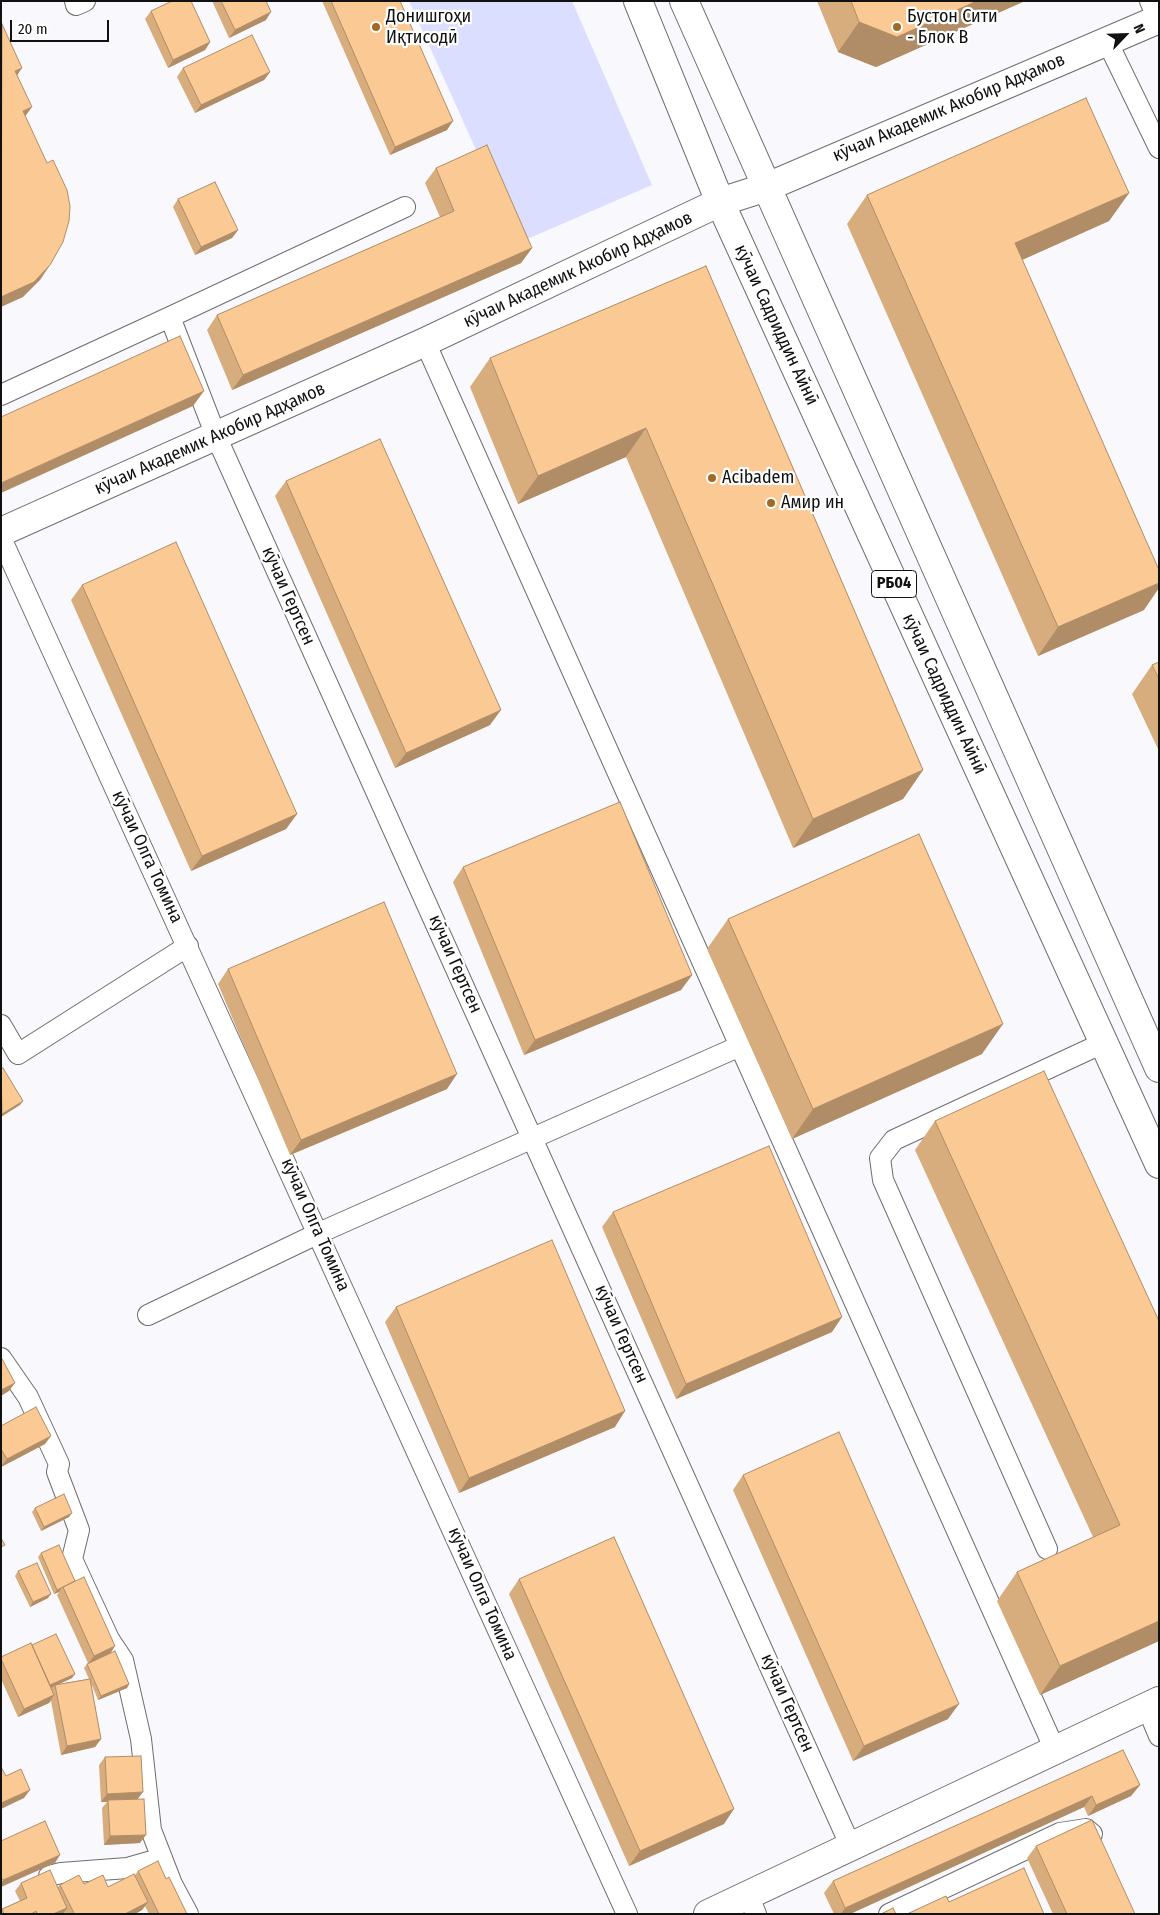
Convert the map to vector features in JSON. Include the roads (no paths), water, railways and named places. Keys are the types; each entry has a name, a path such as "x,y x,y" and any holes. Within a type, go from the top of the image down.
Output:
{"main road":[{"name":"кӯчаи Садриддин Айнӣ","path":"638,1 720,202 1159,1164"},
{"name":"РБ04","path":"684,1 1159,1068"},
{"name":"кӯчаи Академик Акобир Адҳамов","path":"1,532 424,342 720,202 767,187 1084,49 1108,41 1155,13"},
{"path":"708,1914 752,1904 851,1847 1153,1704"}],"lane":[{"path":"74,1 76,5 85,1"},
{"path":"1108,41 1159,148"},
{"path":"1,395 405,207"},
{"name":"кӯчаи Гертсен","path":"170,317 216,436 851,1847"},
{"path":"424,342 1055,1750"},
{"name":"кӯчаи Олга Томина","path":"1,538 627,1914"},
{"path":"1,1025 18,1054 188,946"},
{"path":"1047,1548 883,1180 880,1158 894,1140 1103,1042"},
{"path":"148,1315 319,1234 534,1140 740,1046"},
{"path":"1,1358 28,1397 59,1464 57,1472 79,1530 72,1559 109,1639 123,1660 141,1739 151,1830 172,1884 188,1914"},
{"path":"1153,1704 1159,1736"},
{"path":"889,1914 1010,1867 1060,1833 1076,1829 1086,1829 1091,1833 1100,1849"},
{"path":"49,1876 60,1873 127,1868 162,1858"}],"place":[{"name":"Донишгоҳи Иқтисодӣ","path":"376,27"},
{"name":"Бустон Сити - Блок В","path":"897,27"},
{"name":"Acibadem","path":"712,478"},
{"name":"Амир ин","path":"771,503"}]}
